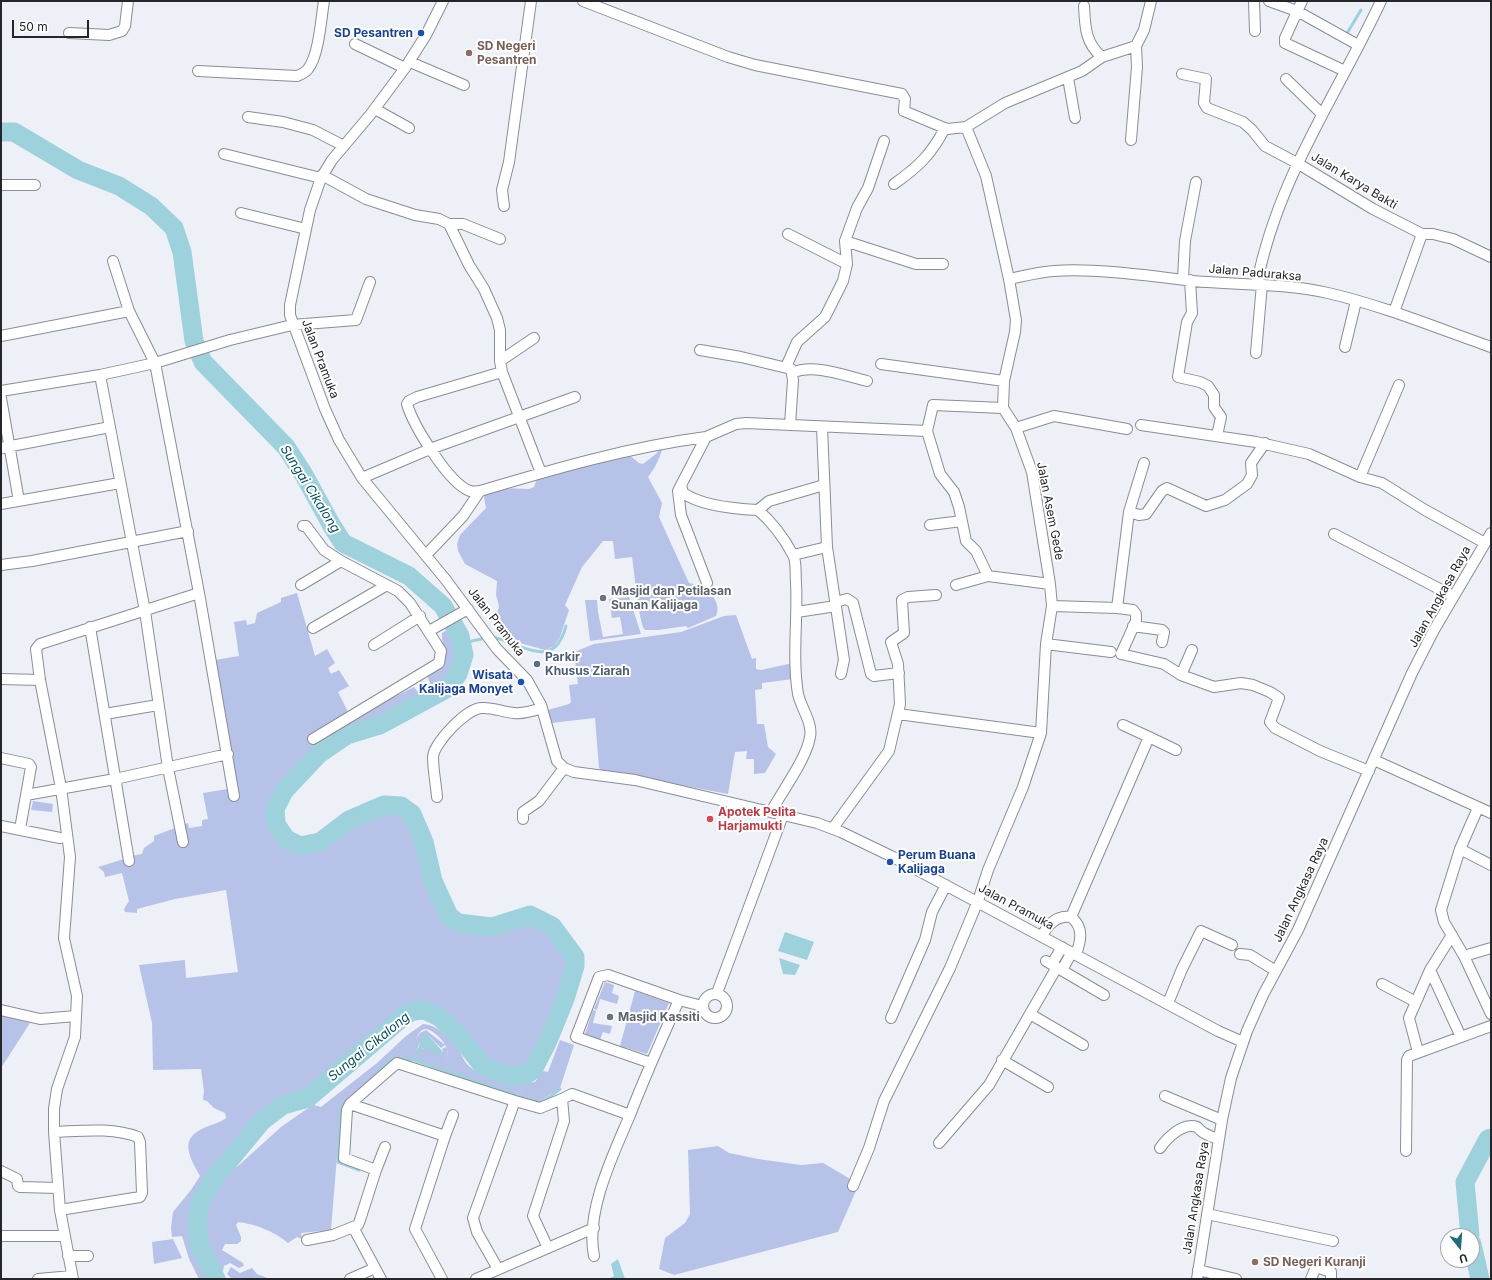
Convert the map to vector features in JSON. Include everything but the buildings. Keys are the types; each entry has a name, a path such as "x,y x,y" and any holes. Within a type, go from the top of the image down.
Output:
{"street":[{"path":"69,33 109,35 122,31 125,26 128,1"},
{"path":"198,72 297,76 303,74 307,71 312,61 324,1"},
{"name":"Jalan Pramuka","path":"442,1 426,35 407,65 375,109 344,146 322,176 306,229 290,305 290,315 292,325 336,434 362,478 426,555 465,610 485,632 497,649 527,680 542,708 557,761 564,768 574,772 635,780 833,828 893,857 1218,1031 1243,1042"},
{"path":"504,206 502,190 509,162 531,1"},
{"path":"583,1 728,57 794,73 902,94 905,99 904,111 945,128 966,128 1006,103 1068,78 1089,67 1102,57 1136,46"},
{"path":"1131,140 1137,67 1136,46 1144,30 1151,1"},
{"path":"1254,1 1256,31"},
{"path":"1269,1 1297,11 1358,45"},
{"path":"1302,1 1285,38 1285,43 1345,71"},
{"name":"Jalan Karya Bakti","path":"1380,2 1297,162 1373,210 1422,234 1433,234 1452,239 1491,257"},
{"path":"1084,6 1088,38 1093,50 1102,57"},
{"path":"355,44 407,65 464,85"},
{"path":"1182,74 1206,79 1206,106 1242,122 1252,130 1265,146 1297,162 1269,235 1260,284 1256,353"},
{"path":"1068,78 1075,118"},
{"path":"1286,79 1322,114"},
{"path":"375,109 409,128"},
{"path":"248,118 283,122 313,130 344,146"},
{"path":"894,184 915,169 926,158 936,145 945,128"},
{"path":"966,128 986,176 1009,279 1016,320 1016,332 1004,382 1003,408 933,405 927,431 940,474 954,492 960,507 966,541 976,551 988,576"},
{"path":"790,425 789,370 798,342 825,317 833,304 843,281 847,264 845,241 857,208 868,188 884,141"},
{"path":"224,154 322,176 366,199 415,215 439,219 449,224 463,224 500,239"},
{"path":"1196,182 1185,241 1187,280 1192,313 1187,322 1178,377 1200,382 1208,386 1214,395 1214,407 1221,417 1217,436"},
{"path":"1,185 35,185"},
{"path":"241,213 306,229"},
{"path":"449,224 469,265 484,289 496,318 500,330 500,361 502,372 541,473"},
{"path":"788,234 847,264"},
{"path":"1394,312 1422,234"},
{"path":"845,241 916,264 943,264"},
{"path":"113,260 129,311 155,362 188,531 228,754 234,796"},
{"name":"Jalan Paduraksa","path":"1009,279 1054,271 1075,270 1187,280 1260,284 1328,293 1394,312 1491,348"},
{"path":"1,391 100,375 155,362 230,340 292,325 356,320 370,282"},
{"path":"1344,347 1356,301"},
{"path":"1,336 129,311"},
{"path":"500,361 534,338"},
{"path":"700,350 789,370 815,370 867,381"},
{"path":"881,364 1004,382"},
{"path":"502,372 409,401 407,404 430,449 456,480 470,491 480,491 541,473 666,442 706,436 736,424 858,427 927,431"},
{"path":"100,375 144,611 168,768 183,842"},
{"path":"1360,477 1399,385"},
{"path":"362,478 430,449 574,397"},
{"path":"1,398 5,447 19,501"},
{"name":"Jalan Asem Gede","path":"853,1186 869,1148 884,1101 936,999 978,902 988,870 1023,787 1041,733 1046,644 1052,606 1050,584 1032,472 1016,428 1003,408"},
{"path":"1016,428 1054,416 1127,429"},
{"path":"1141,425 1265,443 1309,454 1360,477 1374,480 1393,489 1425,510 1485,543"},
{"path":"5,447 110,427"},
{"path":"822,427 827,547 844,660 841,674"},
{"path":"706,436 678,491 681,515 707,583"},
{"path":"1129,512 1139,515 1146,514 1149,512 1162,491 1168,488 1206,506 1225,500 1251,480 1251,463 1265,443"},
{"path":"1117,608 1129,512 1144,463"},
{"path":"1,504 120,482"},
{"path":"681,485 683,493 691,498 724,507 758,510 780,533 793,555 797,612 796,661 798,693 810,729 810,736 802,758 771,812"},
{"path":"758,510 770,501 824,485"},
{"path":"426,555 463,516 480,491"},
{"path":"930,525 962,521"},
{"path":"303,526 306,526 324,550 341,561 398,591 420,616 441,651 439,663 313,739"},
{"path":"1,565 131,543 188,531"},
{"path":"1334,534 1453,596"},
{"name":"Jalan Angkasa Raya","path":"1197,1275 1222,1120 1231,1078 1243,1042 1255,1012 1298,930 1416,667 1453,596 1491,534"},
{"path":"793,555 827,547"},
{"path":"301,585 341,561"},
{"path":"956,586 988,576 1050,584"},
{"path":"313,628 387,585"},
{"path":"38,1279 72,1277 60,1210 54,1132 57,1089 75,1037 77,996 64,938 70,857 61,788 40,680 36,653 37,646 90,627 199,593"},
{"path":"833,828 889,751 900,704 898,664 891,642 904,633 902,600 908,597 936,595"},
{"path":"797,612 836,604 847,599 850,600 853,603 871,674 874,676 899,673"},
{"path":"1052,606 1134,610 1136,617 1133,626 1116,653"},
{"path":"429,632 465,610"},
{"path":"374,645 420,616"},
{"path":"1133,626 1162,630 1164,632 1162,642"},
{"path":"90,627 129,861"},
{"path":"1046,644 1116,653 1164,664 1181,675 1214,687 1241,683 1253,684 1279,698 1270,722 1275,728 1320,751 1369,771"},
{"path":"1181,675 1192,650"},
{"path":"1,679 40,680"},
{"path":"105,714 158,705"},
{"path":"437,797 433,756 436,747 467,713 474,709 480,708 515,713 542,708"},
{"path":"898,714 1041,733"},
{"path":"1123,725 1176,750"},
{"path":"1071,917 1149,737"},
{"path":"26,795 116,779 228,754"},
{"path":"1,758 31,765 20,829"},
{"path":"1374,760 1440,788 1478,808 1491,813"},
{"path":"523,819 523,812 539,801 564,768"},
{"path":"1478,808 1460,849 1442,905 1443,918 1464,956 1491,1014"},
{"path":"717,993 783,815"},
{"path":"1,826 60,838"},
{"path":"1460,849 1491,865"},
{"path":"891,1018 925,940 932,912 946,885"},
{"path":"1042,936 1045,929 1056,920 1062,917 1071,917"},
{"path":"1054,966 1074,953 1080,942 1080,930 1071,917"},
{"path":"1168,1003 1182,969 1201,931 1232,945"},
{"path":"1418,1052 1409,1022 1430,970 1452,935"},
{"path":"939,1143 989,1085 1002,1060 1030,1014 1062,947"},
{"path":"1464,956 1491,948"},
{"path":"1240,954 1250,955 1276,971"},
{"path":"1054,966 1104,995"},
{"path":"1430,970 1461,1037"},
{"path":"651,1063 576,1038 599,977 608,975 679,1000 702,1006"},
{"path":"1382,984 1416,1002"},
{"path":"717,993 725,998 727,1003 726,1012 718,1018 709,1017 705,1014 702,1006 705,998 710,994 717,993"},
{"path":"594,1256 596,1206 604,1177 651,1063 679,1000"},
{"path":"1,1010 40,1019 76,1016"},
{"path":"1030,1014 1083,1045"},
{"path":"1406,1151 1407,1060 1409,1056 1491,1026"},
{"path":"1002,1060 1048,1086"},
{"path":"376,1170 344,1158 347,1110 350,1104 397,1063 540,1108 572,1094 630,1115"},
{"path":"1165,1096 1222,1120"},
{"path":"548,1248 533,1216 564,1121 562,1099"},
{"path":"498,1269 477,1232 473,1218 515,1101"},
{"path":"350,1104 445,1136"},
{"path":"442,1279 415,1229 453,1115"},
{"path":"1160,1148 1165,1140 1177,1131 1190,1127 1197,1127 1206,1134 1219,1139"},
{"path":"54,1132 114,1132 138,1137 140,1142 142,1193 140,1197 60,1210"},
{"path":"307,1240 333,1235 358,1225 385,1147"},
{"path":"1,1171 17,1179 18,1186 20,1187 58,1188"},
{"path":"1207,1214 1333,1241"},
{"path":"353,1227 381,1279"},
{"path":"476,1279 594,1228"},
{"path":"1,1236 65,1236"},
{"path":"68,1256 88,1256"},
{"path":"1311,1279 1316,1267 1331,1272 1331,1279"},
{"path":"350,1279 375,1268"},
{"path":"1197,1275 1236,1279"}],"shaded area":[{"path":"661,447 663,447 659,459 648,477 662,503 659,517 689,583 706,587 714,597 718,608 716,616 688,628 686,626 658,630 645,630 639,608 632,557 615,559 613,541 603,541 582,567 565,605 569,610 560,637 554,646 545,650 502,638 497,633 495,622 499,606 496,595 497,581 465,564 458,551 457,544 460,535 486,508 484,497 487,491 500,488 529,489 534,487 537,478 628,454 639,463 643,464 657,453"},
{"path":"297,593 315,656 327,649 335,663 328,668 331,674 339,670 349,686 338,692 348,712 313,734 414,687 417,691 430,683 427,675 442,666 442,633 450,628 457,655 452,671 444,683 377,719 344,729 315,749 279,787 269,808 270,825 281,844 299,853 322,848 352,825 385,811 399,812 407,818 418,844 427,883 444,920 455,929 493,933 529,921 548,931 569,959 569,965 559,997 541,1041 528,1066 511,1069 492,1063 483,1057 466,1034 452,1020 424,1004 401,1010 305,1092 280,1099 258,1117 209,1175 194,1200 191,1223 194,1248 207,1279 199,1279 189,1259 182,1236 172,1237 171,1228 173,1212 191,1190 200,1176 192,1161 188,1148 192,1136 197,1131 226,1118 225,1113 214,1108 207,1101 203,1100 204,1091 201,1069 153,1070 152,1023 139,965 185,960 186,978 238,972 226,890 175,899 137,909 137,913 125,912 124,909 129,901 122,873 105,877 104,872 98,867 124,859 124,857 142,854 144,848 154,841 154,836 188,823 189,828 202,826 202,820 208,819 203,793 228,789 215,660 239,656 234,622 246,620 247,625 255,623 257,613 281,602 281,598"},
{"path":"629,597 641,634 590,641 585,600 597,600 603,637 623,634 620,617 612,618 609,599"},
{"path":"736,615 752,659 756,658 756,669 761,670 793,663 793,679 762,683 762,689 755,690 757,724 764,724 768,747 776,754 765,773 754,774 754,759 746,759 747,751 735,752 728,794 601,770 599,768 595,718 551,723 548,710 569,704 571,702 569,685 578,684 574,652 594,644 681,632 724,616"},
{"path":"33,801 53,804 52,812 31,810"},
{"path":"785,932 814,942 807,960 778,951"},
{"path":"779,958 800,965 795,975 783,974"},
{"path":"605,982 614,985 612,993 619,996 617,1004 600,999 597,1010 594,1009"},
{"path":"635,991 669,1003 647,1054 620,1046"},
{"path":"593,1010 596,1011 593,1023 612,1026 610,1034 603,1032 600,1040 585,1034"},
{"path":"1,1015 30,1023 1,1068"},
{"path":"423,1024 438,1029 448,1037 459,1050 467,1064 476,1071 500,1081 518,1083 535,1082 543,1071 548,1072 560,1040 574,1045 560,1088 540,1101 469,1080 415,1060 421,1048 443,1052 442,1049 446,1047 447,1049 446,1046 443,1041 429,1030 425,1029 422,1030 419,1033 416,1039 420,1033 426,1030 445,1045 441,1048 429,1036 419,1044 413,1059 393,1057 341,1107 331,1230 301,1233 302,1239 297,1237 288,1243 265,1229 238,1222 236,1225 241,1241 237,1244 225,1244 222,1250 243,1263 244,1266 239,1268 230,1263 224,1266 223,1271 214,1263 206,1250 202,1220 213,1190 226,1174 238,1166 281,1127 311,1106 314,1105 321,1107 377,1063 406,1036"},
{"path":"424,1035 428,1035 443,1052 441,1054 419,1047 420,1041"},
{"path":"718,1146 729,1153 758,1159 801,1165 823,1163 859,1184 838,1232 674,1275 659,1269 665,1238 685,1223 690,1214 688,1150"},
{"path":"173,1239 182,1258 154,1264 152,1242"},
{"path":"618,1259 625,1279 608,1279 614,1276 611,1264"},
{"path":"231,1267 240,1273 252,1268 257,1274 270,1279 232,1279 227,1274"}],"waterway":[{"path":"1346,35 1361,10"},
{"name":"Sungai Cikalong","path":"1,132 14,132 78,170 119,186 151,206 174,228 182,252 194,341 203,362 286,447 343,543 409,576 443,606 460,636 464,655 458,674 448,688 380,725 347,735 319,754 284,791 275,809 276,824 286,839 300,846 320,842 349,820 384,805 401,806 412,814 424,842 433,881 449,916 458,923 492,927 530,915 552,926 575,957 575,966 565,999 547,1043 533,1070 527,1074 510,1076 483,1066 457,1033 439,1017 424,1010 413,1011 404,1016 308,1098 283,1105 262,1121 214,1179 200,1202 197,1223 200,1246 216,1279"},
{"path":"492,638 500,639 527,649 544,652 557,646 562,638 566,626"},
{"path":"462,646 472,641 486,638"},
{"path":"366,1084 393,1058 414,1060 420,1048"},
{"path":"414,1060 516,1095"},
{"path":"552,1095 560,1089"},
{"path":"518,1096 541,1102 551,1096"},
{"path":"347,1101 341,1107 338,1162 359,1170"},
{"path":"1469,1228 1465,1182 1488,1139 1491,1138"},
{"path":"1477,1268 1480,1279"}],"place":[{"name":"SD Pesantren","path":"421,33"},
{"name":"SD Negeri Pesantren","path":"469,53"},
{"name":"Masjid dan Petilasan Sunan Kalijaga","path":"603,598"},
{"name":"Parkir Khusus Ziarah","path":"537,664"},
{"name":"Wisata Kalijaga Monyet","path":"521,682"},
{"name":"Apotek Pelita Harjamukti","path":"710,819"},
{"name":"Perum Buana Kalijaga","path":"890,862"},
{"name":"Masjid Kassiti","path":"610,1017"},
{"name":"SD Negeri Kuranji","path":"1255,1262"}]}
